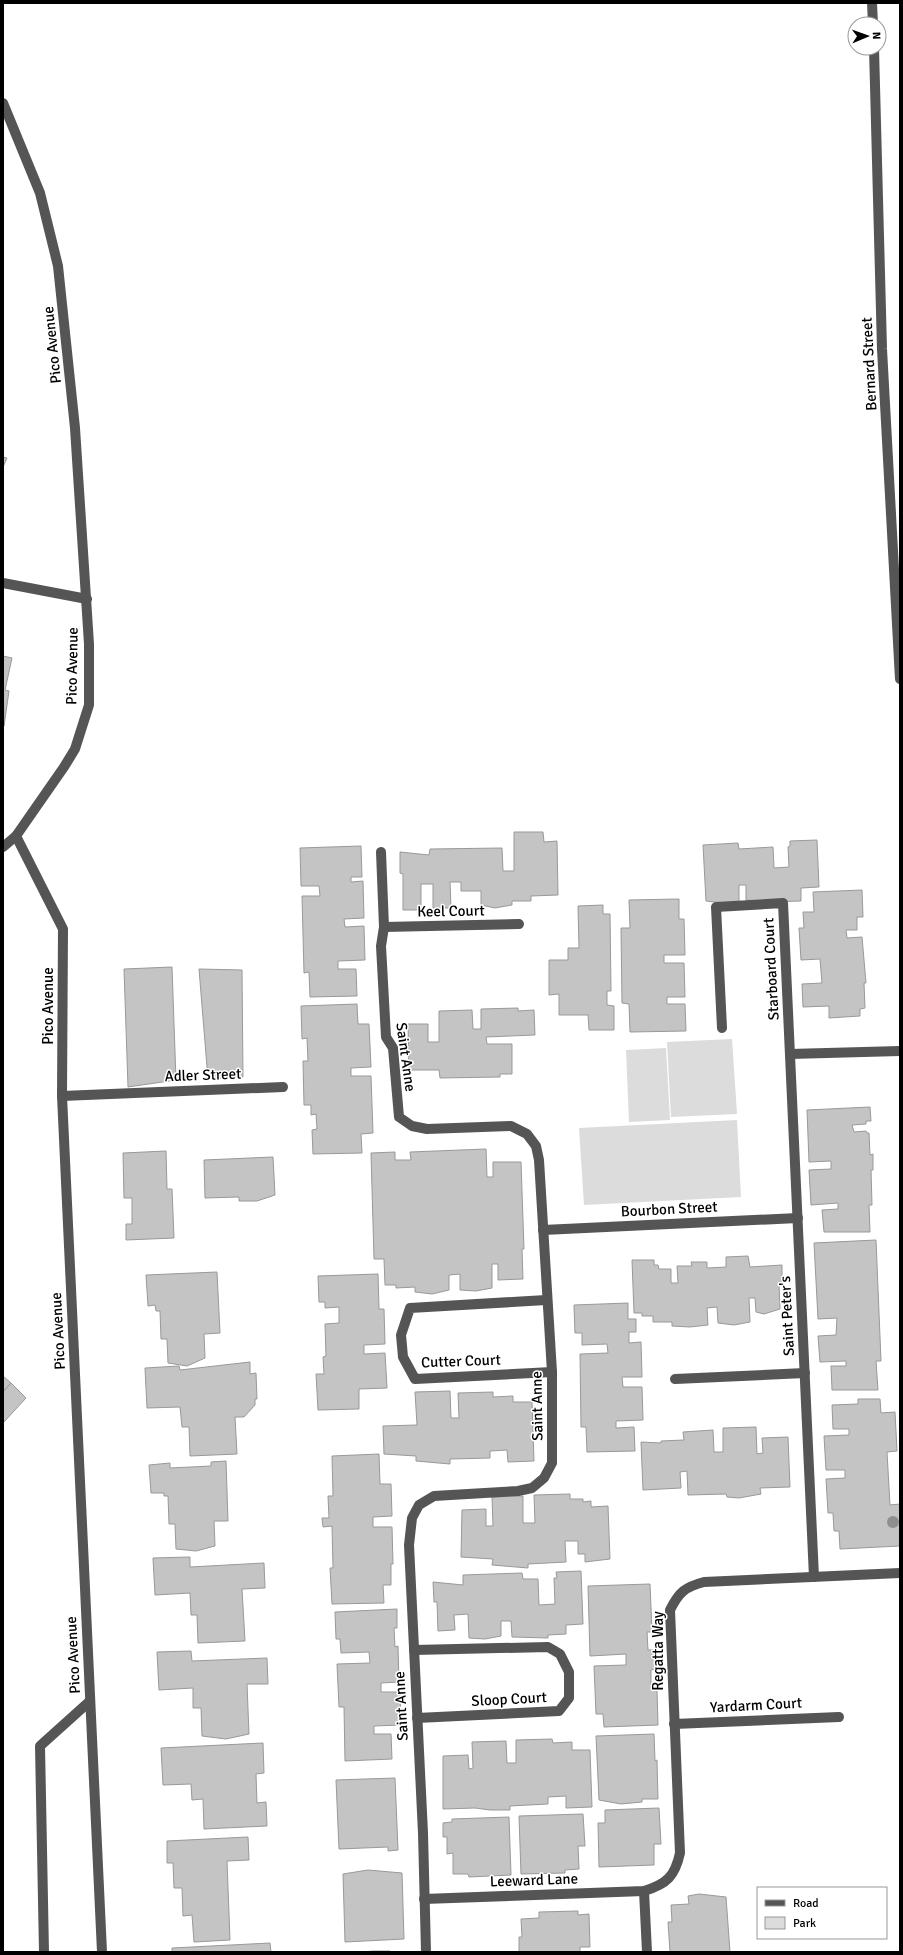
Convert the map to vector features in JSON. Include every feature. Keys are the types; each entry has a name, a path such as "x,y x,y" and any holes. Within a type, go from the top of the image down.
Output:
{"street":[{"path":"872,3 873,16"},
{"name":"Bernard Street","path":"874,56 882,350 900,679"},
{"name":"Pico Avenue","path":"3,103 40,194 58,266 75,428 87,599 89,705 75,749 16,836 63,929 62,1096 102,1952"},
{"path":"3,584 87,599"},
{"path":"3,848 16,836"},
{"path":"380,852 384,927"},
{"name":"Starboard Court","path":"722,1028 716,907 783,904 790,1054"},
{"name":"Keel Court","path":"384,927 519,924"},
{"name":"Saint Anne","path":"384,927 381,946 386,1037 393,1048 398,1117 412,1126 427,1129 511,1126 527,1134 536,1146 539,1160 546,1300 552,1372 552,1463 544,1478 532,1488 518,1491 434,1496 419,1505 412,1518 409,1545 426,1952"},
{"path":"790,1054 900,1051"},
{"name":"Saint Peter's","path":"790,1054 814,1577"},
{"name":"Adler Street","path":"62,1096 283,1087"},
{"name":"Bourbon Street","path":"542,1230 798,1218"},
{"name":"Cutter Court","path":"546,1300 410,1308 401,1335 402,1357 416,1378 552,1372"},
{"path":"675,1379 805,1373"},
{"name":"Regatta Way","path":"644,1891 655,1888 668,1880 677,1868 680,1853 670,1610 678,1595 690,1586 704,1582 900,1573"},
{"name":"Sloop Court","path":"414,1650 548,1647 560,1654 569,1672 569,1698 559,1711 417,1718"},
{"path":"44,1952 40,1746 90,1701"},
{"name":"Yardarm Court","path":"674,1724 839,1716"},
{"path":"644,1891 647,1952"},
{"name":"Leeward Lane","path":"424,1899 644,1891"}],"green space":[{"path":"732,1039 737,1114 671,1117 667,1042"},
{"path":"666,1048 670,1120 629,1122 626,1050"},
{"path":"737,1120 741,1197 584,1205 579,1128"}],"building":[{"path":"3,457 7,458 3,467"},
{"path":"3,656 12,658 5,690 9,691 4,726"},
{"path":"514,832 543,832 544,842 557,841 558,895 531,896 531,901 512,901 512,905 495,908 481,905 481,891 461,891 461,882 450,882 451,908 433,908 433,884 421,884 421,910 403,910 403,874 400,873 400,852 429,855 430,849 502,848 503,871 514,871"},
{"path":"817,840 819,887 801,888 801,901 765,902 746,900 746,885 739,885 739,902 723,903 706,901 703,845 738,843 739,849 773,847 774,868 789,867 788,847 790,846 790,841"},
{"path":"361,846 362,877 351,877 351,882 363,881 364,918 344,919 345,927 364,926 365,960 338,961 338,969 356,969 357,996 310,997 309,972 304,973 302,896 320,896 319,886 301,886 300,848"},
{"path":"862,890 863,917 857,917 857,930 846,930 847,938 862,937 866,983 864,983 865,1008 860,1009 860,1016 829,1018 829,1006 803,1007 802,984 822,983 820,959 801,960 799,928 804,928 803,912 814,912 813,892"},
{"path":"679,899 679,919 684,919 685,955 664,955 664,963 684,963 685,997 667,997 667,1004 685,1004 686,1031 630,1032 629,1004 622,1003 621,928 630,928 629,900"},
{"path":"603,905 603,914 610,914 611,991 607,991 607,1005 614,1006 614,1030 589,1030 588,1015 559,1015 559,994 549,995 549,960 568,960 568,948 579,948 578,906"},
{"path":"172,967 176,1080 128,1087 124,969"},
{"path":"199,969 242,970 243,1077 208,1079"},
{"path":"357,1004 358,1024 369,1024 371,1067 351,1068 351,1076 371,1076 373,1133 361,1134 362,1153 313,1154 312,1130 317,1129 316,1114 311,1115 311,1105 304,1105 303,1061 308,1061 307,1038 302,1039 301,1006"},
{"path":"518,1008 518,1011 534,1010 535,1035 486,1037 487,1044 512,1044 512,1074 500,1074 500,1077 440,1078 439,1070 409,1070 408,1024 428,1024 428,1042 439,1042 439,1011 472,1010 473,1029 481,1029 481,1009"},
{"path":"870,1107 871,1121 866,1121 866,1124 852,1125 854,1132 866,1131 869,1133 870,1155 873,1154 873,1170 871,1170 872,1205 869,1205 870,1232 824,1232 822,1210 838,1209 838,1203 811,1205 809,1170 831,1169 831,1161 809,1162 807,1110"},
{"path":"486,1149 487,1177 493,1177 493,1162 521,1162 524,1249 522,1249 523,1279 498,1280 498,1264 492,1264 492,1288 476,1291 460,1290 460,1274 449,1275 449,1290 432,1294 415,1292 415,1287 396,1288 396,1285 385,1285 384,1259 374,1259 371,1153 395,1152 395,1160 411,1160 410,1152"},
{"path":"166,1151 167,1189 172,1189 174,1238 126,1240 126,1224 132,1224 132,1198 124,1198 123,1153"},
{"path":"273,1157 275,1195 257,1201 239,1201 239,1197 205,1198 204,1160"},
{"path":"876,1240 881,1361 876,1361 878,1390 832,1390 831,1366 846,1366 846,1361 820,1362 818,1336 836,1335 837,1318 818,1319 814,1243"},
{"path":"748,1256 750,1267 782,1265 782,1283 779,1283 780,1309 764,1314 756,1312 755,1298 749,1298 750,1322 734,1325 718,1323 717,1307 707,1308 708,1325 690,1327 672,1326 672,1322 653,1322 653,1316 642,1316 642,1313 634,1313 632,1260 654,1260 654,1265 658,1265 659,1269 671,1269 671,1283 678,1283 677,1266 692,1266 691,1262 707,1262 707,1268 726,1267 726,1257"},
{"path":"217,1272 220,1333 204,1334 205,1358 187,1366 168,1363 167,1339 161,1339 160,1311 156,1311 155,1305 148,1306 146,1275"},
{"path":"378,1274 379,1309 384,1309 385,1344 364,1345 364,1354 385,1353 387,1388 359,1389 359,1409 318,1410 316,1374 324,1374 323,1357 326,1356 325,1324 339,1323 339,1307 325,1308 325,1302 319,1302 318,1276"},
{"path":"628,1303 628,1319 636,1319 636,1332 629,1332 629,1343 641,1342 642,1377 622,1377 623,1387 642,1387 643,1420 616,1421 616,1428 634,1427 635,1451 587,1452 586,1427 581,1427 580,1354 608,1353 607,1344 582,1345 582,1333 575,1333 574,1305"},
{"path":"250,1362 250,1374 256,1373 257,1399 255,1399 255,1405 244,1417 235,1417 237,1454 190,1456 189,1427 182,1427 180,1407 147,1408 145,1368 179,1366 180,1370"},
{"path":"3,1376 11,1383 3,1392"},
{"path":"11,1383 26,1398 3,1423 3,1392"},
{"path":"450,1391 451,1418 459,1418 458,1393 493,1392 493,1397 513,1396 513,1402 532,1402 534,1461 508,1462 507,1450 490,1451 490,1458 450,1459 450,1464 416,1461 416,1456 384,1454 383,1426 417,1425 415,1392"},
{"path":"858,1399 880,1399 881,1413 895,1412 897,1451 887,1452 890,1505 900,1504 900,1546 840,1549 839,1531 834,1531 833,1513 828,1513 826,1479 845,1478 845,1470 826,1470 824,1436 849,1435 849,1429 833,1429 832,1405 858,1404"},
{"path":"756,1427 757,1454 763,1453 762,1438 788,1437 790,1487 760,1488 761,1494 739,1498 727,1497 726,1494 688,1495 687,1471 680,1472 681,1488 643,1490 641,1442 661,1443 661,1441 684,1440 683,1432 713,1430 714,1452 723,1452 723,1428"},
{"path":"379,1454 380,1484 391,1484 392,1516 373,1517 373,1527 392,1527 393,1564 391,1564 391,1585 383,1585 384,1603 332,1604 330,1568 333,1568 332,1526 323,1527 322,1518 329,1518 328,1496 333,1496 332,1456"},
{"path":"226,1461 228,1521 214,1521 215,1546 196,1551 176,1549 175,1524 169,1524 168,1496 164,1496 164,1493 151,1493 149,1465 170,1463 170,1468 211,1466 211,1462"},
{"path":"570,1494 570,1499 583,1499 583,1502 591,1501 591,1507 608,1506 610,1559 585,1562 585,1554 578,1554 578,1541 565,1541 566,1562 528,1564 528,1568 492,1565 493,1559 461,1557 462,1510 486,1509 486,1526 493,1526 492,1497 523,1496 523,1523 535,1523 534,1495"},
{"path":"190,1557 190,1567 264,1563 265,1588 242,1589 245,1641 198,1643 197,1615 191,1615 190,1593 155,1595 153,1558"},
{"path":"581,1571 583,1624 566,1625 566,1634 548,1635 548,1638 512,1637 511,1621 501,1621 501,1636 485,1639 469,1638 468,1614 454,1615 455,1630 438,1631 437,1602 434,1602 433,1582 463,1585 463,1575 522,1573 523,1579 538,1579 539,1605 555,1604 554,1578 557,1578 556,1572"},
{"path":"650,1584 652,1632 647,1632 648,1650 655,1650 656,1669 651,1670 651,1690 657,1690 658,1725 604,1727 603,1714 596,1714 594,1666 626,1665 626,1654 590,1656 588,1586"},
{"path":"397,1609 397,1628 394,1628 395,1647 398,1646 399,1682 381,1683 381,1692 400,1692 401,1725 374,1726 374,1734 391,1734 392,1759 345,1761 344,1707 339,1707 337,1664 370,1663 369,1652 341,1653 340,1639 336,1639 335,1612"},
{"path":"191,1651 192,1661 267,1658 268,1684 247,1684 249,1734 226,1739 202,1736 201,1708 193,1708 193,1688 159,1690 157,1652"},
{"path":"654,1734 655,1761 657,1760 658,1799 642,1799 642,1802 621,1804 599,1800 596,1736"},
{"path":"552,1739 553,1743 572,1742 572,1750 590,1750 592,1807 566,1808 566,1796 548,1797 548,1804 510,1806 510,1810 475,1808 443,1809 443,1756 468,1755 469,1769 473,1768 472,1742 506,1741 507,1763 516,1763 516,1740"},
{"path":"263,1743 264,1773 256,1774 257,1803 266,1802 267,1826 204,1829 203,1799 192,1800 191,1784 163,1785 161,1748"},
{"path":"395,1778 398,1850 388,1851 388,1847 339,1849 336,1780"},
{"path":"659,1808 661,1844 654,1844 654,1865 599,1867 598,1823 605,1823 605,1810"},
{"path":"583,1814 585,1846 578,1846 579,1869 565,1870 565,1873 521,1874 519,1816"},
{"path":"509,1817 511,1875 469,1877 468,1874 453,1874 453,1853 447,1854 447,1837 443,1837 443,1823 452,1822 452,1819"},
{"path":"248,1837 249,1860 227,1861 230,1940 194,1942 192,1915 183,1916 182,1888 174,1888 173,1863 167,1863 167,1841"},
{"path":"368,1870 402,1873 404,1939 345,1942 343,1874"},
{"path":"699,1894 726,1897 730,1952 670,1952 668,1922 672,1922 671,1905 689,1904 688,1896"},
{"path":"578,1911 578,1915 589,1914 590,1947 580,1947 580,1952 519,1952 519,1937 522,1937 521,1919 539,1918 539,1912"},
{"path":"270,1943 271,1952 172,1952 172,1948"},
{"path":"390,1951 390,1952 363,1952"}]}
